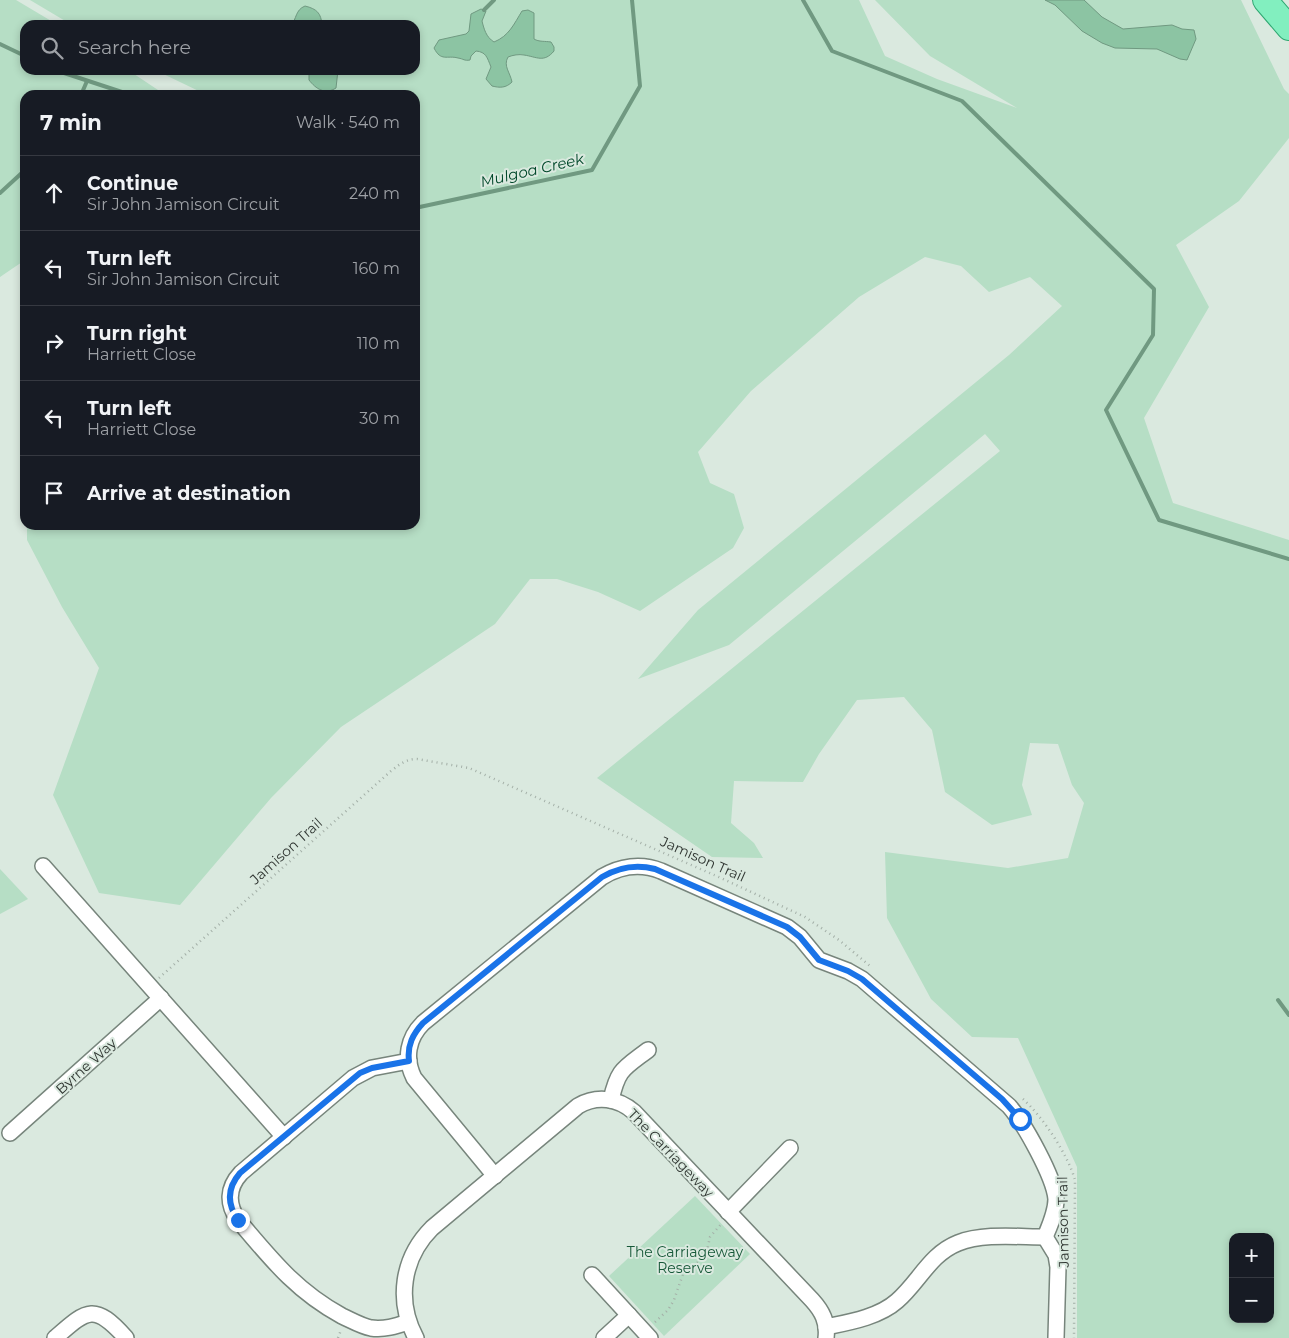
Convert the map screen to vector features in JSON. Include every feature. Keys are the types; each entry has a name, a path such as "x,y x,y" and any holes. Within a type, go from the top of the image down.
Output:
{"main road":[{"path":"1265,0 1289,28"}],"street":[{"path":"43,866 284,1137"},
{"path":"495,1176 416,1081 412,1073 408,1051 413,1035 423,1023 602,877 615,870 629,866 655,869 777,922 795,932 819,960 848,971 862,979 1009,1106 1020,1119 1053,1184 1055,1206 1045,1237 1056,1256 1058,1267 1056,1338"},
{"name":"Byrne Way","path":"10,1133 161,998"},
{"path":"416,1338 408,1322 404,1306 407,1267 415,1249 432,1228 578,1106 592,1100 611,1100 618,1075 648,1050"},
{"path":"408,1322 387,1328 369,1328 328,1308 292,1281 238,1220 232,1211 230,1190 236,1178 360,1073 372,1068 409,1061"},
{"name":"The Carriageway","path":"611,1100 624,1104 634,1112 817,1306 824,1318 826,1333"},
{"path":"730,1213 790,1148"},
{"path":"826,1333 888,1308 902,1297 936,1257 958,1243 975,1238 1045,1237"},
{"path":"592,1275 648,1335"},
{"path":"55,1338 77,1318 88,1314 106,1318 126,1338"},
{"path":"604,1338 629,1315"}],"path":[{"name":"Jamison Trail","path":"150,985 391,771 410,759 469,768 721,878 805,918 839,940 872,968"},
{"name":"Jamison Trail","path":"1020,1097 1040,1119 1063,1152 1072,1168 1075,1180 1074,1338"},
{"path":"648,1335 674,1300 683,1274 706,1254 710,1237 730,1213"}],"green space":[{"path":"0,0 16,0 50,20 20,20 20,75 136,75 158,90 20,90 20,263 0,277"},
{"path":"30,0 859,0 885,56 937,79 1017,108 930,56 875,0 1241,0 1284,89 1289,94 1289,138 1239,201 1176,245 1209,307 1144,418 1173,503 1289,540 1289,1338 1077,1338 1077,1167 1018,1038 972,1037 931,999 887,918 885,852 1008,868 1068,858 1084,803 1072,785 1058,744 1030,743 1022,785 1032,815 992,825 945,792 932,730 904,697 857,700 819,754 803,782 734,781 731,823 754,843 763,858 712,857 597,778 1000,451 985,434 729,645 638,679 698,610 1009,355 1062,306 1030,277 989,292 961,266 925,257 859,297 751,391 698,452 710,483 734,494 744,528 733,548 640,611 598,592 557,579 530,579 495,624 341,727 271,798 180,905 99,893 53,795 99,668 62,607 27,540 27,530 420,530 420,90 197,90 165,75 420,75 420,20 64,20"},
{"path":"0,869 28,899 0,914"},
{"name":"The Carriageway Reserve","path":"695,1196 750,1254 664,1336 609,1276"}],"shaded area":[{"path":"1045,0 1084,0 1102,17 1123,29 1172,25 1182,29 1194,30 1196,39 1187,60 1157,49 1115,48 1102,43 1082,31 1055,5"},
{"path":"305,6 318,12 321,20 294,20"},
{"path":"481,9 486,11 482,21 485,30 489,38 494,42 507,33 522,11 528,10 534,13 534,39 551,42 554,51 544,58 520,55 508,57 507,66 512,82 500,87 492,86 486,79 491,67 484,54 476,51 470,60 439,55 434,48 439,40 466,34 469,31 471,14"},
{"path":"309,75 337,75 336,88 332,90 321,90 309,80"}],"waterway":[{"path":"484,10 494,0"},
{"name":"Mulgoa Creek","path":"420,207 592,170 640,86 632,0"},
{"path":"803,0 832,51 962,101 1154,289 1153,335 1106,410 1159,520 1289,559"},
{"name":"Mulgoa Creek","path":"0,44 20,54"},
{"name":"Mulgoa Creek","path":"70,75 116,90"},
{"path":"83,90 87,81"},
{"path":"0,193 20,175"},
{"path":"1278,1000 1289,1015"}],"route":[{"path":"238,1220 232,1211 230,1190 240,1173 360,1073 372,1068 409,1061 408,1051 410,1043 413,1035 423,1023 602,877 615,870 629,866 655,869 777,922 795,932 819,960 855,974 862,979 1002,1099 1020,1119"}]}
